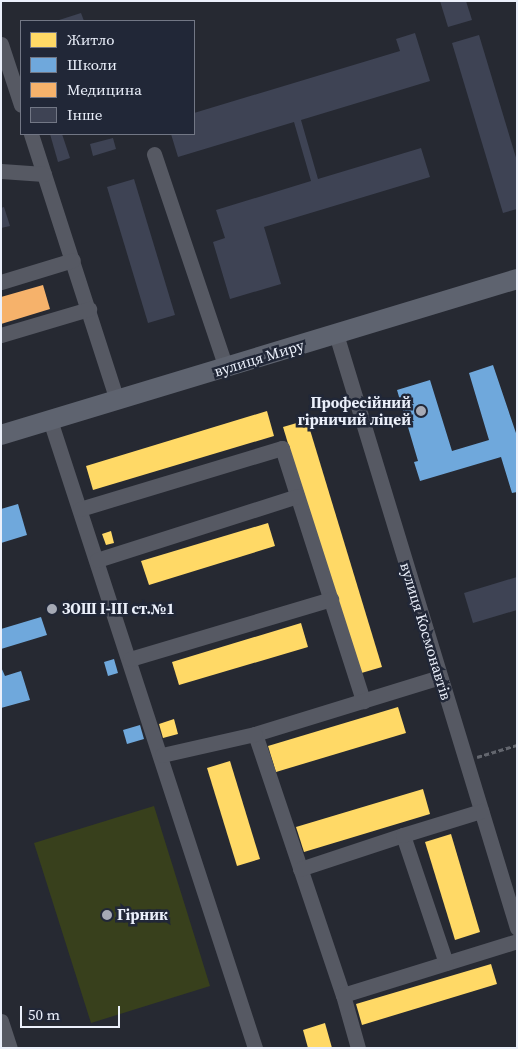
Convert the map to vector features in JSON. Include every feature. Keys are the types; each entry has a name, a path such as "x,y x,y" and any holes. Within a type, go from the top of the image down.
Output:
{"main road":[{"name":"вулиця Миру","path":"1,435 517,279"}],"street":[{"path":"1,44 20,102"},
{"path":"31,135 117,400"},
{"path":"154,154 226,368"},
{"path":"1,171 44,174"},
{"path":"1,282 73,260"},
{"path":"1,335 89,309"},
{"name":"вулиця Космонавтів","path":"336,334 517,928"},
{"path":"50,420 162,755 255,1048"},
{"path":"80,509 282,448 363,701"},
{"path":"97,560 297,496"},
{"path":"130,659 331,599"},
{"path":"162,755 255,734 440,677"},
{"path":"255,734 343,995 358,1048"},
{"path":"300,869 481,810"},
{"path":"403,835 446,964"},
{"path":"343,995 517,941"},
{"path":"1,1021 10,1048"}],"path":[{"path":"466,761 517,745"}],"green space":[{"path":"154,806 210,986 91,1023 34,843"}],"building: Житло":[{"path":"267,411 274,436 93,490 86,466"},
{"path":"307,420 382,667 358,674 283,427"},
{"path":"268,523 275,546 149,585 141,561"},
{"path":"111,531 114,543 106,545 102,534"},
{"path":"301,623 308,647 179,685 172,662"},
{"path":"398,707 406,733 276,772 268,746"},
{"path":"174,719 178,734 163,738 159,724"},
{"path":"230,761 260,859 237,866 207,768"},
{"path":"423,789 430,814 304,852 296,827"},
{"path":"451,834 480,932 455,940 425,842"},
{"path":"491,964 497,984 362,1025 356,1004"},
{"path":"325,1023 332,1048 308,1048 303,1030"}],"building: Школи":[{"name":"Професійний гірничий ліцей","path":"493,365 517,436 517,492 512,493 501,457 420,481 414,462 418,461 397,390 430,380 452,451 489,440 469,373"},
{"path":"18,504 27,535 1,543 1,509"},
{"name":"ЗОШ I-III ст.№1","path":"41,617 47,635 1,649 1,629"},
{"path":"114,659 118,673 108,676 104,662"},
{"path":"1,667 5,676 21,671 30,700 1,708"},
{"path":"140,725 144,739 127,744 123,730"}],"building: Медицина":[{"path":"43,285 50,309 1,324 1,297"}],"building: Інше":[{"path":"440,1 466,1 472,20 448,27"},
{"path":"81,13 84,20 59,20"},
{"path":"415,33 430,81 301,120 318,179 421,148 430,177 264,227 281,284 230,299 213,242 225,238 216,210 311,181 294,122 178,157 171,135 195,135 195,113 400,51 396,39"},
{"path":"479,35 517,161 517,209 503,213 452,43"},
{"path":"50,135 62,135 70,158 58,162"},
{"path":"113,138 116,149 93,156 90,144"},
{"path":"134,179 175,315 148,323 107,187"},
{"path":"4,207 10,226 1,228 1,208"},
{"path":"517,577 517,610 473,623 464,593"}],"place":[{"name":"Професійний гірничий ліцей","path":"421,411"},
{"name":"ЗОШ I-III ст.№1","path":"52,609"},
{"name":"Гірник","path":"107,915"}]}
